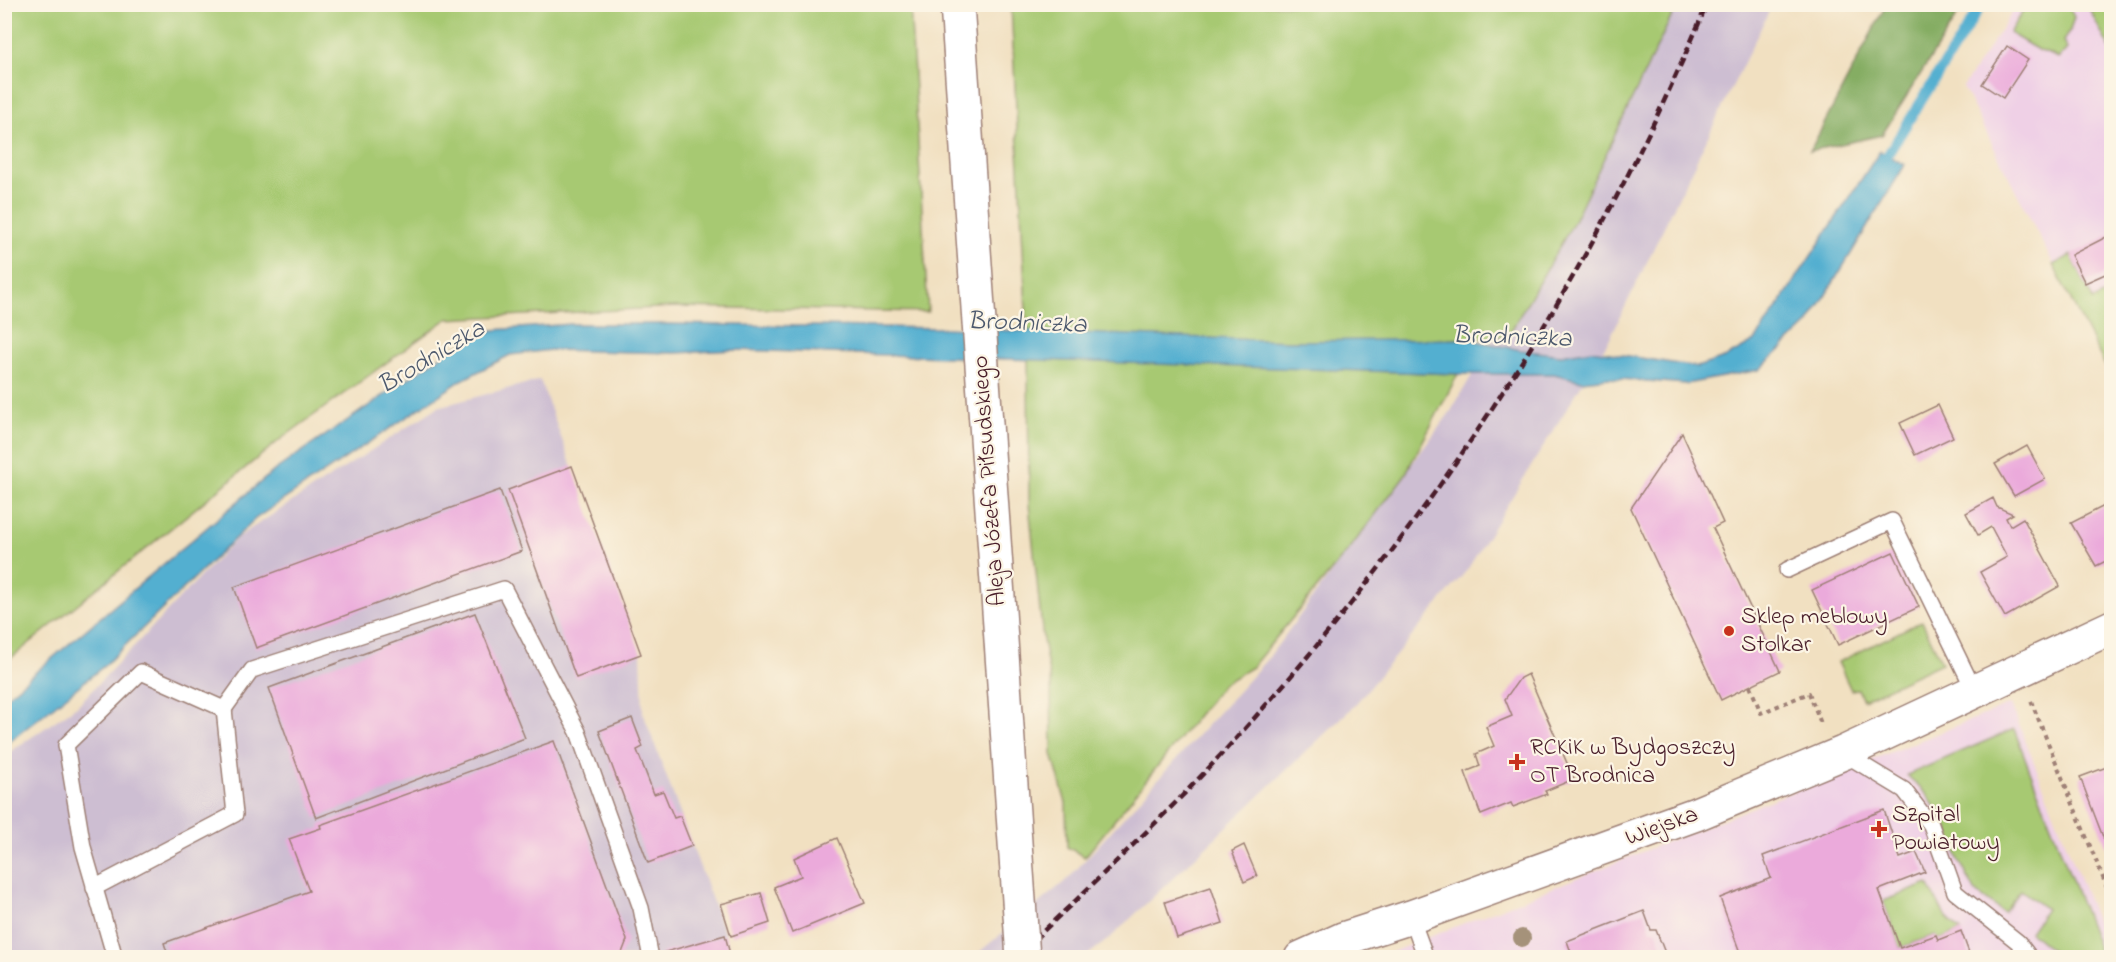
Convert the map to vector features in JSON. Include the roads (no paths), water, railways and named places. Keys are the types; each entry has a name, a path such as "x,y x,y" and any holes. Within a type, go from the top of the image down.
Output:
{"main road":[{"name":"Aleja Józefa Piłsudskiego","path":"957,4 1023,957"},
{"name":"Wiejska","path":"1301,957 1342,939 1411,917 1696,814 1833,741 1975,692 2112,627"}],"lane":[{"path":"1787,570 1893,521 1975,692"},
{"path":"94,888 235,814 224,709 252,670 504,589 578,732 641,908 651,957"},
{"path":"115,957 82,847 66,745 141,672 224,709"},
{"path":"1833,741 1904,790 1931,825 1955,892 2018,942 2030,957"},
{"path":"1411,917 1426,957"}],"water":[{"path":"1880,151 1905,165 1808,324 1759,370 1686,384 1608,378 1582,381 1554,374 1458,374 735,350 675,353 551,350 510,355 462,380 255,519 104,666 5,745 5,698 275,470 453,348 493,330 571,324 667,324 945,328 1288,341 1467,339 1561,355 1591,350 1697,367 1727,357 1755,341"}],"waterway":[{"name":"Brodniczka","path":"1880,167 1982,4"}],"railway":[{"path":"1014,958 1182,796 1263,708 1340,617 1413,523 1481,425 1545,324 1604,220 1658,113 1707,4"}],"place":[{"name":"Sklep meblowy Stolkar","path":"1729,631"},
{"name":"RCKiK w Bydgoszczy OT Brodnica","path":"1517,762"},
{"name":"Szpital Powiatowy","path":"1879,829"}]}
